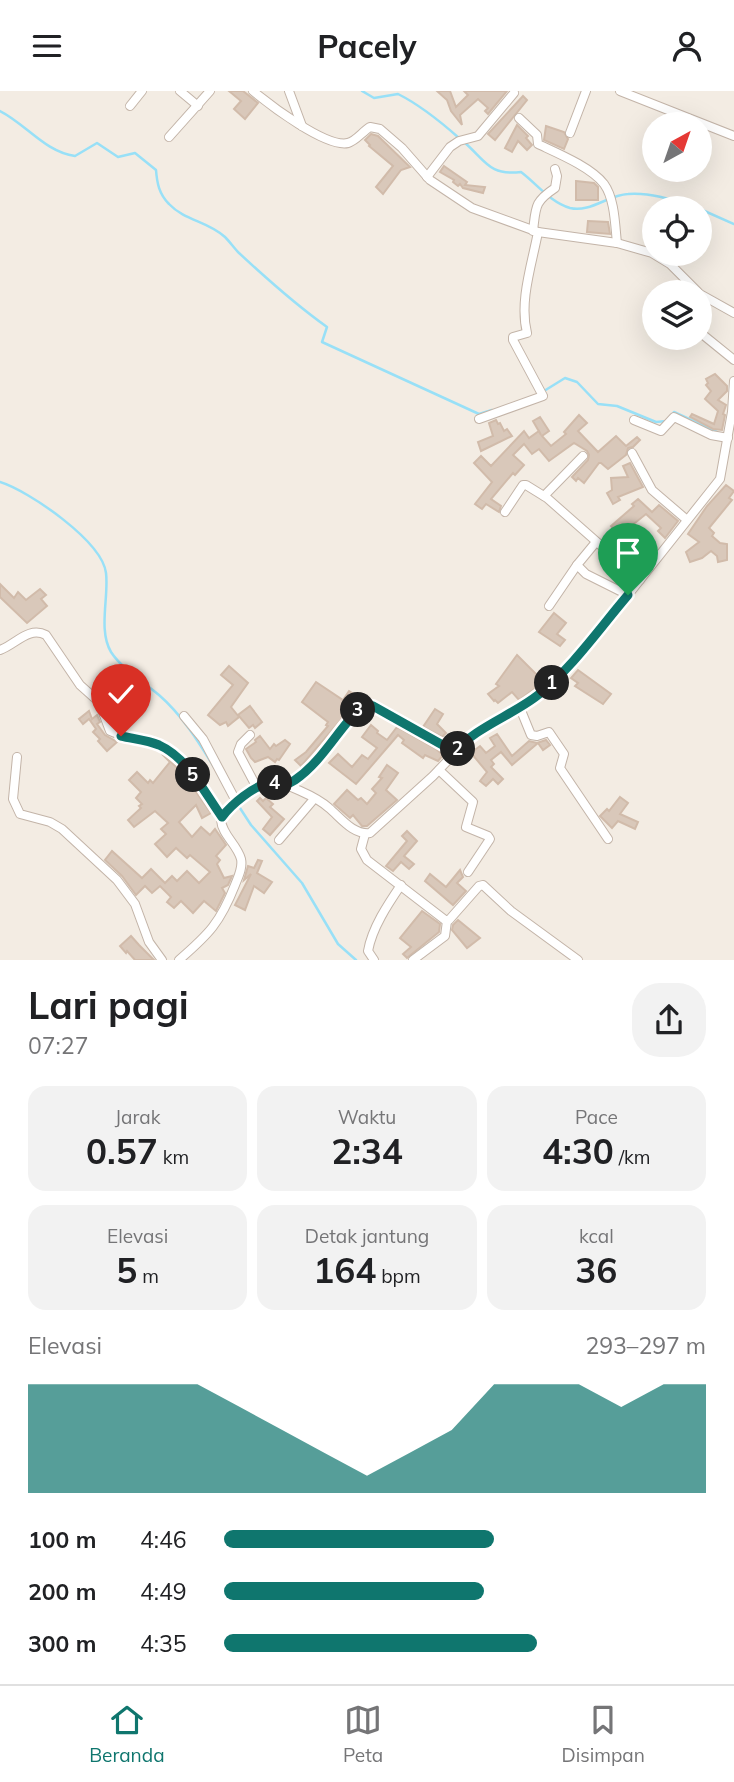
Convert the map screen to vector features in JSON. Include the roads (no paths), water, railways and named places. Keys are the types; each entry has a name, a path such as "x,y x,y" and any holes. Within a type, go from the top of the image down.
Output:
{"street":[{"path":"130,106 142,91"},
{"path":"180,91 198,106"},
{"path":"169,137 211,91"},
{"path":"253,91 302,126 328,139 343,143 354,140 370,127 377,127 402,148 427,177 472,208 536,232 617,243 652,253 664,260 685,280"},
{"path":"289,91 302,126"},
{"path":"570,133 586,91"},
{"path":"620,91 734,137"},
{"path":"427,177 454,143 478,136 514,93"},
{"path":"519,118 537,135 537,143 563,156 604,184 612,210 617,243"},
{"path":"479,418 542,396 513,337 527,333 524,323 538,201 555,188 555,169"},
{"path":"712,300 734,313"},
{"path":"712,342 734,360"},
{"path":"447,921 368,860 360,845 365,834 376,829 477,731 520,708 553,683 628,595 720,479 733,408 734,381"},
{"path":"634,420 661,431 674,418 711,435 728,436"},
{"path":"632,453 652,490 687,520"},
{"path":"544,496 583,456"},
{"path":"505,512 523,485 526,485 544,496 640,579"},
{"path":"549,606 596,542"},
{"path":"577,565 586,573 628,595"},
{"path":"0,650 29,633 39,631 46,635 80,685 99,702 110,731 168,750 187,768 222,817 222,827 240,856 241,870 218,923 179,960"},
{"path":"285,785 294,782 309,768 364,704 373,706 455,752"},
{"path":"520,708 531,735 549,732 555,737 565,756 560,768 608,839"},
{"path":"184,716 202,739 237,803"},
{"path":"250,735 238,752 257,788"},
{"path":"18,757 13,799 20,814 57,825 117,880 135,904 149,943 162,960"},
{"path":"439,770 473,802 466,827 489,837 488,844 468,873"},
{"path":"222,817 257,788 270,783 285,785 325,804 354,830 365,834"},
{"path":"279,840 314,799"},
{"path":"374,960 368,951 372,938 387,906 401,885"},
{"path":"413,960 446,936 447,921 483,885 511,911 578,960"}],"waterway":[{"path":"362,91 374,98 398,94 430,114 459,138"},
{"path":"0,111 54,149 64,153 75,156 97,143 118,157 135,153 156,170 159,188 175,210 211,227 225,237 271,282 327,327 322,342 479,414 492,410"},
{"path":"464,142 489,166 502,172 521,172 550,197 570,208 585,208 621,195 655,196"},
{"path":"712,214 734,224"},
{"path":"544,391 565,378 577,382 598,404 617,406 656,422 667,421"},
{"path":"671,416 674,412 717,432"},
{"path":"0,482 45,506 92,547 106,573 104,624 111,652 127,670 175,711 214,767"},
{"path":"238,805 251,825 302,883 338,944 356,960"}]}
